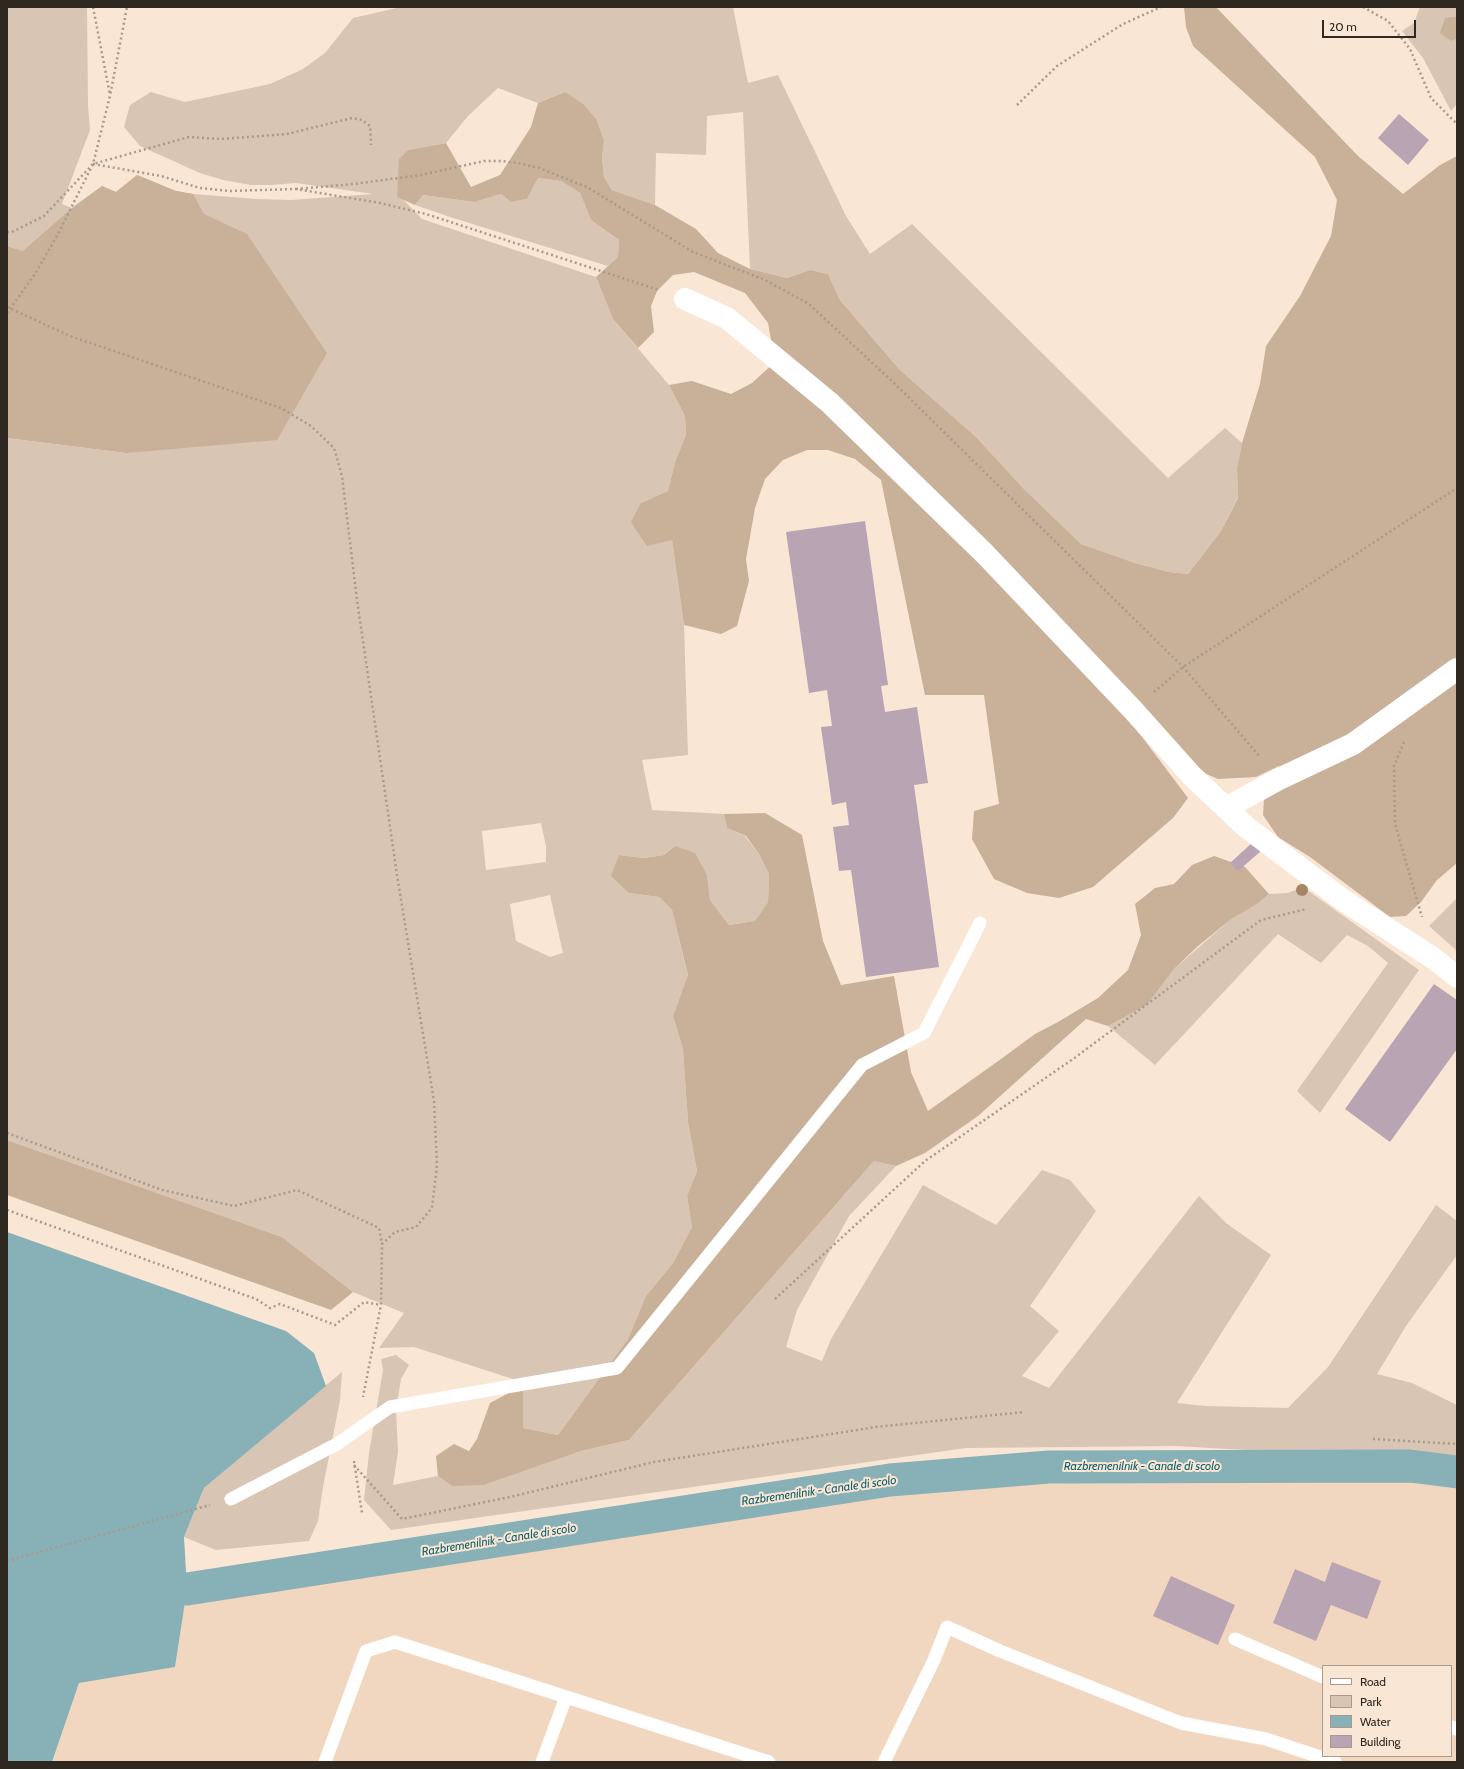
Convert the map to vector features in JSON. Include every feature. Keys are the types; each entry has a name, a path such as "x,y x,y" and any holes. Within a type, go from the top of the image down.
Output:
{"street":[{"path":"685,299 727,318 830,403 985,554 1133,710 1192,776 1246,827 1343,900 1433,958 1457,977"},
{"path":"1226,808 1279,779 1353,744 1457,669"}],"lane":[{"path":"231,1499 337,1444 390,1407 617,1368 862,1065 924,1033 980,923"},
{"path":"884,1762 934,1660 947,1627 1000,1652 1181,1723 1266,1739 1335,1762"},
{"path":"1235,1639 1322,1677"},
{"path":"325,1762 366,1651 395,1642 769,1762"},
{"path":"542,1762 566,1697"}],"path":[{"path":"93,7 110,96"},
{"path":"7,313 35,274 58,234 93,164 110,96 128,7"},
{"path":"1017,105 1057,66 1123,24 1161,7"},
{"path":"1363,7 1388,21 1410,49 1431,98 1457,124"},
{"path":"7,232 12,232 44,216 93,164 189,137 221,139 287,134 352,118 362,120 370,126 371,145"},
{"path":"93,164 161,176 200,188 229,191 296,189 380,203 426,214 685,299"},
{"path":"7,307 70,336 281,408 311,426 334,448 342,476 357,600 396,868 434,1101 437,1165 432,1208 416,1227 395,1232 382,1244"},
{"path":"1133,710 1183,667 1457,488"},
{"path":"1406,740 1394,766 1395,824 1433,958"},
{"path":"775,1299 925,1161 1074,1059 1261,920 1343,900"},
{"path":"7,1133 162,1190 234,1206 298,1190 379,1228 382,1244 381,1305 356,1430 354,1465 362,1513"},
{"path":"7,1210 256,1299 270,1308 280,1304 335,1324 364,1302 381,1305"},
{"path":"354,1465 402,1519 510,1497 654,1462 876,1427 1024,1412"},
{"path":"1374,1439 1457,1444"},
{"path":"7,1561 231,1499"}],"shaded area":[{"path":"1184,7 1216,7 1357,155 1403,194 1440,165 1457,156 1457,863 1437,880 1421,902 1406,916 1390,917 1310,857 1278,837 1263,815 1264,799 1287,786 1279,766 1256,777 1218,779 1195,769 1121,709 1188,798 1173,818 1093,887 1059,898 1027,893 994,879 972,839 974,811 999,804 984,695 925,695 881,480 855,459 828,450 807,450 783,460 765,479 755,508 746,559 749,581 737,626 721,634 684,625 672,540 647,546 631,522 641,503 668,491 675,462 686,435 685,416 669,385 692,381 731,394 752,383 775,362 768,323 745,293 694,272 673,275 657,291 651,306 654,332 638,348 613,319 596,277 618,257 619,240 591,220 580,193 561,181 538,178 527,199 511,202 501,194 474,202 423,195 415,205 397,197 399,159 408,150 446,143 471,187 500,175 531,127 538,103 565,92 583,104 596,119 604,141 602,158 604,177 612,190 655,205 696,229 718,253 750,269 787,278 810,270 828,274 840,300 899,369 976,437 1023,488 1081,544 1135,563 1169,572 1188,574 1221,531 1238,498 1237,468 1242,443 1260,384 1266,346 1300,296 1331,236 1337,200 1315,157 1193,46 1186,27"},
{"path":"1457,16 1457,39 1451,41 1440,33 1445,18"},
{"path":"137,175 176,191 193,194 204,214 247,234 327,353 277,440 126,453 7,438 7,246 23,251 72,208 102,186 116,192"},
{"path":"765,813 802,835 823,941 841,985 894,976 911,1072 928,1111 1035,1034 1098,998 1128,970 1141,935 1135,904 1155,888 1174,884 1192,865 1214,856 1245,867 1269,894 1257,904 1230,920 1198,946 1174,969 1147,1005 1108,1026 1086,1019 978,1116 925,1153 896,1166 874,1161 629,1440 581,1451 483,1485 452,1486 438,1476 436,1456 454,1444 469,1451 477,1439 490,1403 507,1394 516,1380 523,1388 523,1428 558,1435 628,1339 646,1296 673,1263 692,1227 687,1196 697,1171 688,1122 683,1049 673,1016 688,975 672,910 659,897 629,893 611,876 619,855 644,858 664,855 675,846 695,853 707,875 710,900 729,925 755,921 768,902 769,874 759,854 746,836 727,828 724,814"},
{"path":"7,1140 282,1237 353,1292 331,1310 7,1195"},
{"path":"1410,1466 1457,1472 1457,1762 52,1762 79,1683 175,1667 187,1589 890,1480 1049,1467"}],"green space":[{"path":"7,7 87,7 88,105 90,130 62,204 72,208 102,186 116,192 137,175 176,191 193,194 291,200 373,194 296,183 251,185 223,180 200,173 140,146 124,127 130,105 151,92 185,102 270,84 303,69 325,53 353,18 401,7 733,7 748,83 778,75 846,216 870,254 912,224 1168,478 1225,428 1242,443 1237,468 1238,497 1221,531 1188,574 1169,572 1135,563 1081,544 1023,488 976,437 899,369 840,300 828,274 810,270 787,278 750,269 743,112 707,116 706,155 656,153 655,205 612,190 604,177 602,158 604,141 565,92 538,103 498,88 468,116 446,143 408,150 397,193 422,219 596,277 613,319 669,385 685,416 686,435 675,462 668,491 641,503 672,540 684,625 688,755 642,760 652,810 724,814 727,828 745,836 759,854 769,874 768,902 755,921 729,925 710,900 707,875 675,846 664,855 644,858 620,855 629,893 659,897 672,910 688,976 673,1016 683,1049 688,1122 697,1171 687,1196 692,1227 673,1263 646,1296 628,1339 558,1435 523,1428 523,1389 516,1380 414,1347 379,1348 404,1313 353,1292 282,1237 7,1140 7,438 126,453 23,251 7,246","holes":["541,823 546,846 546,862 486,870 482,831","550,895 563,953 550,957 516,941 510,904"]},
{"path":"1420,7 1457,7 1457,16 1445,18 1451,41 1457,39 1457,104 1451,111 1423,58 1402,31 1414,23"},
{"path":"538,178 561,181 580,193 591,220 619,240 618,257 608,266 415,205 423,195 474,202 501,194 511,202 527,199"},
{"path":"1303,887 1419,970 1320,1113 1297,1091 1388,963 1368,946 1347,935 1321,963 1278,934 1155,1065 1108,1026 1147,1005 1174,969 1230,920 1257,904 1269,894 1288,893"},
{"path":"1457,898 1457,951 1429,926"},
{"path":"874,1161 896,1166 849,1216 797,1310 786,1347 822,1361 831,1339 923,1185 996,1225 1042,1170 1070,1180 1096,1211 1030,1306 1059,1331 1022,1376 1049,1388 1199,1196 1226,1223 1271,1255 1177,1403 1206,1406 1288,1408 1328,1367 1436,1205 1457,1221 1457,1255 1406,1326 1377,1374 1412,1383 1457,1405 1457,1456 1366,1457 1176,1446 966,1448 391,1530 364,1500 369,1453 383,1370 381,1359 396,1355 409,1365 401,1379 396,1409 398,1452 393,1485 438,1476 452,1486 581,1451 629,1440"},
{"path":"342,1372 340,1400 318,1521 309,1541 216,1550 184,1537 204,1488"}],"water":[{"path":"7,1232 286,1331 314,1353 326,1386 204,1488 184,1537 187,1589 175,1667 79,1683 52,1762 7,1762"}],"building":[{"path":"1399,114 1429,140 1408,165 1378,138"},
{"path":"865,521 888,685 881,686 885,712 917,707 928,783 914,785 939,967 866,977 851,870 839,871 833,827 849,825 846,802 832,805 821,727 832,726 827,690 809,693 786,532"},
{"path":"1253,842 1261,851 1238,871 1230,863"},
{"path":"1434,984 1457,1000 1457,1049 1390,1142 1345,1109"},
{"path":"1332,1562 1381,1581 1367,1619 1331,1605 1316,1641 1273,1623 1295,1569 1325,1582"},
{"path":"1171,1576 1235,1605 1218,1645 1153,1616"}],"waterway":[{"name":"Razbremenilnik - Canale di scolo","path":"187,1589 890,1480 1049,1467 1410,1466 1457,1472"}]}
